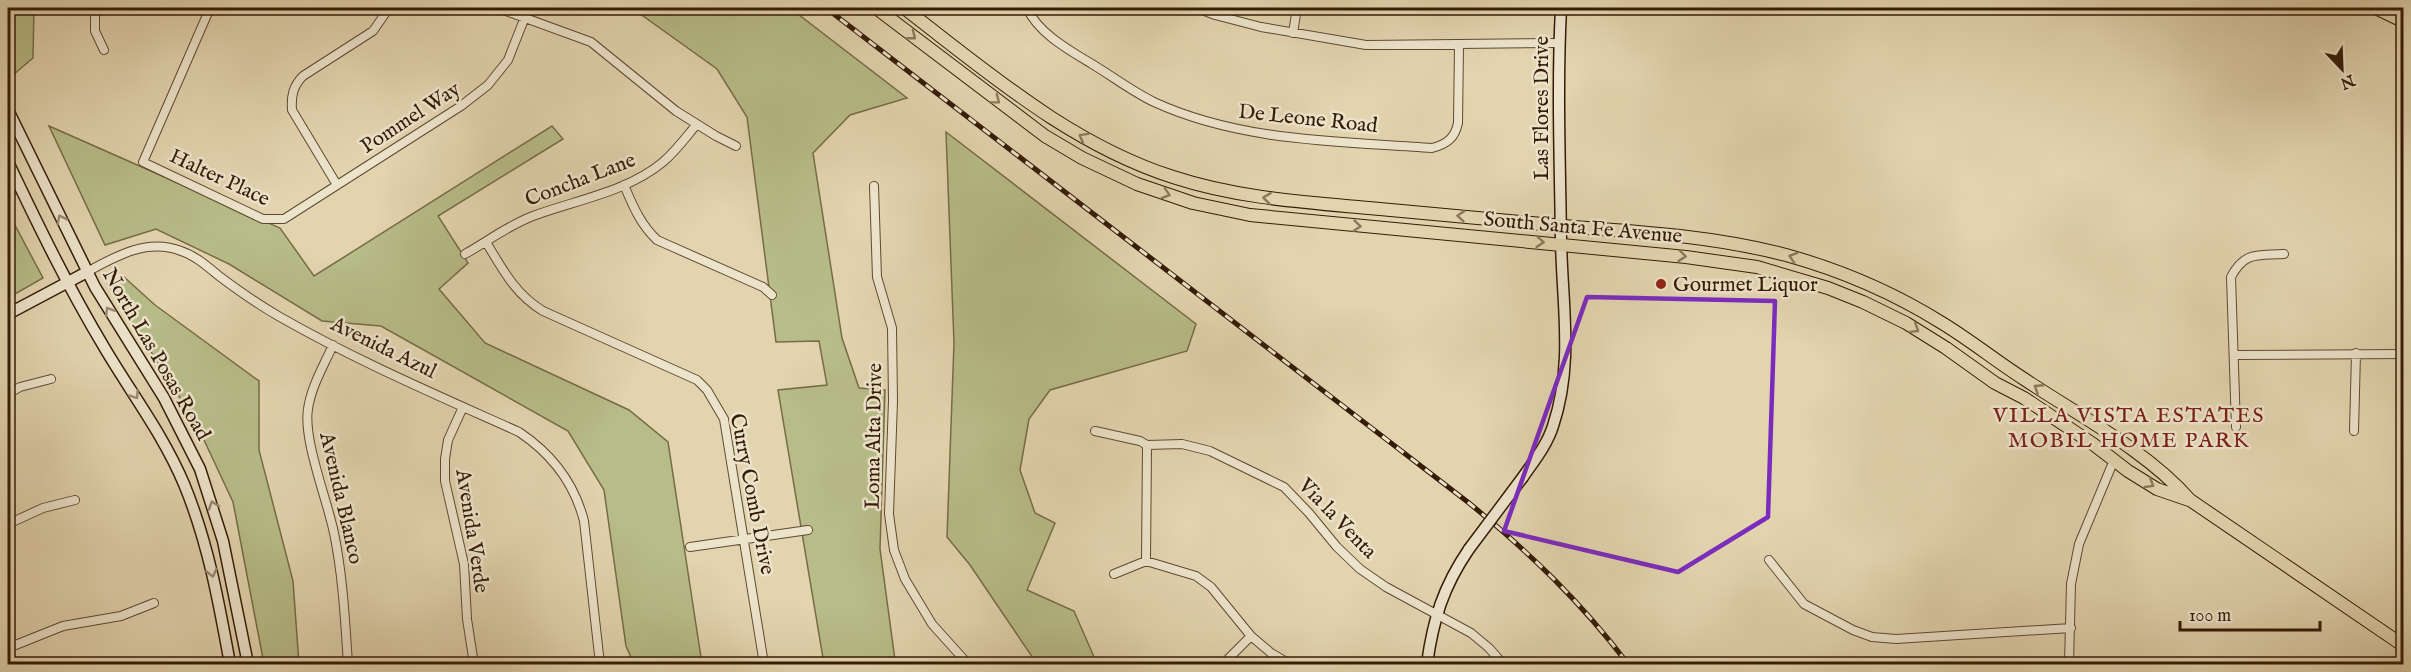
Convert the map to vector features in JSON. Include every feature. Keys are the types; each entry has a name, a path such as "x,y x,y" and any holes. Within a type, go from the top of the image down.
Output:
{"highway":[{"path":"2379,8 2403,20"}],"main road":[{"name":"South Santa Fe Avenue","path":"876,8 1045,136 1082,158 1137,184 1193,203 1250,215 1723,261 1788,275 1863,302 1906,324 1946,348 1995,383 2024,398 2157,489 2190,500"},
{"name":"South Santa Fe Avenue","path":"904,8 1063,126 1097,146 1137,164 1183,180 1253,196 1293,202 1676,236 1745,246 1827,268 1868,284 1942,323 2099,428 2169,477 2190,500 2403,645"},
{"name":"Las Flores Drive","path":"1427,664 1436,615 1447,585 1469,549 1542,448 1553,426 1567,356 1561,244 1559,43 1561,8"},
{"name":"North Las Posas Road","path":"8,110 103,302 164,398 200,469 223,541 248,664"},
{"name":"North Las Posas Road","path":"8,162 66,282 111,359 161,435 184,484 207,552 230,664"},
{"name":"Avenida Azul","path":"8,314 87,272"}],"street":[{"path":"95,8 95,31 104,50"},
{"name":"Halter Place","path":"210,8 143,162 263,219 284,219"},
{"path":"337,185 292,110 291,97 297,82 303,76 374,31 389,8"},
{"path":"498,8 600,48 676,111 736,146"},
{"name":"De Leone Road","path":"1027,8 1042,28 1067,49 1154,102 1217,125 1254,133 1297,138 1432,148 1442,146 1456,135 1458,123 1459,44"},
{"path":"1197,8 1249,24 1366,45 1559,43"},
{"path":"1293,33 1297,8"},
{"name":"Pommel Way","path":"284,219 462,106 488,85 508,60 525,17"},
{"name":"Concha Lane","path":"465,254 531,217 624,185 644,175 663,162 697,124"},
{"path":"624,185 635,213 657,240 763,287 772,296"},
{"name":"Loma Alta Drive","path":"874,186 877,277 882,301 892,328 889,514 894,550 905,579 932,624 968,664"},
{"name":"Curry Comb Drive","path":"486,242 514,287 527,301 543,311 684,372 707,390 724,419 764,664"},
{"name":"Avenida Azul","path":"87,272 127,252 152,245 181,250 279,317 333,345 519,432 539,446 562,470 579,503 584,521 600,664"},
{"path":"2236,427 2231,277 2238,263 2249,257 2284,254"},
{"name":"Avenida Blanco","path":"333,345 311,393 307,410 307,428 333,531 342,580 348,664"},
{"path":"2354,431 2356,353"},
{"path":"2234,355 2403,354"},
{"path":"8,394 20,387 51,379"},
{"name":"Avenida Verde","path":"463,407 448,440 445,481 464,564 467,619 474,664"},
{"name":"Via la Venta","path":"1095,431 1140,441 1147,445 1182,444 1210,451 1284,487 1337,547 1360,569 1386,587 1471,633 1503,664"},
{"path":"1146,561 1147,445"},
{"path":"2068,664 2071,584 2079,544 2114,460"},
{"path":"8,524 43,508 75,500"},
{"path":"690,547 808,530"},
{"path":"1769,560 1804,604 1853,630 1872,637 1896,639 2071,628"},
{"path":"1113,574 1146,561 1196,576 1211,587 1251,636 1290,664"},
{"path":"8,648 63,626 121,616 154,603"},
{"path":"1223,664 1251,636"}],"highlighted area":[{"path":"1587,297 1775,301 1768,517 1678,572 1504,531"}],"green space":[{"path":"8,8 34,8 33,58 13,75 8,68"},
{"path":"632,8 790,8 907,98 850,115 813,153 842,338 859,388 885,390 880,549 895,660 899,664 824,664 778,390 827,385 819,341 776,342 747,117 717,69"},
{"path":"49,126 280,228 314,276 552,126 563,139 438,216 468,263 439,289 485,343 629,410 668,442 702,664 634,664 626,646 604,490 568,431 381,326 322,321 229,264 156,229 105,245"},
{"path":"946,132 1196,324 1187,351 1050,390 1029,419 1020,470 1035,513 1055,523 1027,590 1074,611 1097,664 1037,664 970,565 947,537 954,343"},
{"path":"8,212 43,278 8,298"},
{"path":"124,277 155,305 259,381 259,450 293,581 299,664 264,664 233,502 196,423 108,284"}],"railway":[{"path":"826,8 1469,503 1513,540 1573,599 1628,664"}],"place":[{"name":"Gourmet Liquor","path":"1661,284"}],"district":[{"name":"VILLA VISTA ESTATES MOBIL HOME PARK","path":"2129,426"}]}
